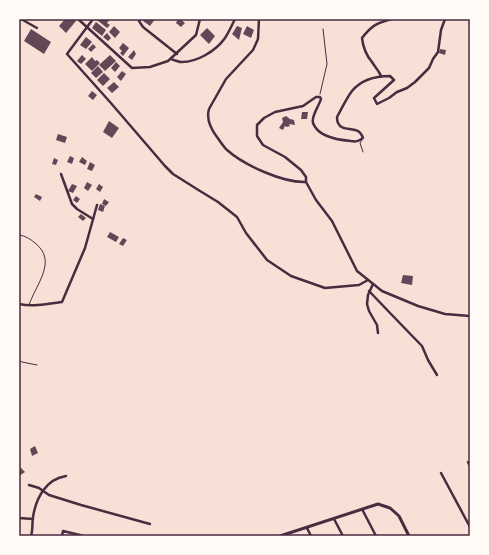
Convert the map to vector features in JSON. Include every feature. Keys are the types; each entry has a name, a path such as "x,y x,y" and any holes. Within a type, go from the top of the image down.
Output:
{"street":[{"path":"21,19 37,28"},
{"path":"78,19 132,68 150,67 171,59 196,35 200,19"},
{"path":"93,19 67,54 173,174 218,202 237,217 246,233 267,260 291,276 325,288 360,285 368,280"},
{"path":"140,19 139,20 142,27 176,54"},
{"path":"171,59 179,62 187,61 216,49 225,38 235,19"},
{"path":"259,19 258,39 253,50 226,79 208,109 208,121 212,130 226,149 238,158 253,167 280,178 306,182"},
{"path":"381,76 363,47 362,38 369,28 380,22 392,19"},
{"path":"445,19 441,30 438,52 429,68 415,82 377,104 374,98 394,80 390,76 373,77 360,84 352,91 337,117 338,124 343,128 358,130 363,138 357,141 342,141 326,136 319,131 313,122 313,115 321,99 320,97 316,97 303,106 275,112 264,118 257,125 257,136 263,145 285,157 301,170 306,177 306,182 316,200 332,221 357,271 372,284 382,291 418,306 445,314 470,316"},
{"path":"61,174 72,204 93,219"},
{"path":"19,304 44,305 62,302 85,248 97,205"},
{"path":"372,284 368,295 367,304 369,311 377,325 378,333"},
{"path":"369,292 422,346 437,375"},
{"path":"468,462 470,466"},
{"path":"441,472 470,527"},
{"path":"31,536 36,506 43,491 52,481 59,477 66,476"},
{"path":"29,484 39,488 49,495 150,524"},
{"path":"280,536 378,504 390,508 399,516 410,536"},
{"path":"362,508 376,536"},
{"path":"19,518 33,519"},
{"path":"334,518 343,536"},
{"path":"307,528 311,536"},
{"path":"62,536 63,531 84,536"}],"lane":[{"path":"363,138 360,143 363,152"},
{"path":"19,235 26,236 39,246 45,257 46,267 29,305"},
{"path":"19,360 37,365"}],"path":[{"path":"320,97 327,64 323,29"}],"building":[{"path":"65,19 73,19 76,21 66,33 59,26"},
{"path":"110,19 107,23 110,25 107,28 97,20"},
{"path":"144,19 155,19 150,26 143,21"},
{"path":"178,19 185,23 181,27 176,23"},
{"path":"96,22 106,30 102,36 92,28"},
{"path":"114,26 120,32 115,38 109,32"},
{"path":"237,26 242,28 239,40 232,34"},
{"path":"247,26 254,30 251,38 243,34"},
{"path":"207,28 215,36 209,44 200,35"},
{"path":"31,29 51,42 44,54 24,41"},
{"path":"107,33 111,38 108,41 103,37"},
{"path":"86,37 92,42 86,49 80,45"},
{"path":"123,43 129,48 123,56 120,53 122,51 119,48"},
{"path":"93,44 96,47 91,52 88,49"},
{"path":"440,49 446,50 445,55 439,53"},
{"path":"134,50 136,54 132,60 128,57"},
{"path":"82,55 86,59 81,64 77,61"},
{"path":"110,55 116,61 105,71 99,65"},
{"path":"92,57 95,61 97,60 100,63 92,71 85,64"},
{"path":"116,62 120,66 115,72 111,68"},
{"path":"98,66 103,72 96,78 91,73"},
{"path":"122,71 126,74 121,81 117,77"},
{"path":"104,73 110,79 103,86 97,80"},
{"path":"114,82 119,87 112,93 107,88"},
{"path":"92,91 97,95 93,100 88,96"},
{"path":"302,112 308,112 307,119 301,119"},
{"path":"286,116 294,120 295,125 289,124 290,126 285,126 283,130 279,128 283,122 282,118"},
{"path":"109,121 119,128 112,138 103,132"},
{"path":"58,134 67,137 65,143 56,140"},
{"path":"70,156 74,158 72,164 67,162"},
{"path":"82,157 87,161 85,165 79,162"},
{"path":"54,158 58,160 56,165 52,164"},
{"path":"90,162 95,165 92,171 87,169"},
{"path":"87,182 92,185 88,191 84,188"},
{"path":"72,184 77,186 73,193 68,191"},
{"path":"99,184 103,187 100,192 96,189"},
{"path":"36,194 42,197 40,201 34,197"},
{"path":"76,196 80,199 77,203 73,200"},
{"path":"104,199 109,202 106,206 102,204"},
{"path":"100,204 105,206 103,212 98,210"},
{"path":"81,214 86,218 83,221 78,217"},
{"path":"110,232 119,237 116,242 107,237"},
{"path":"123,238 127,240 123,246 119,244"},
{"path":"403,275 413,276 412,285 401,283"},
{"path":"35,446 38,453 32,456 30,449"},
{"path":"19,466 25,472 19,476"}]}
